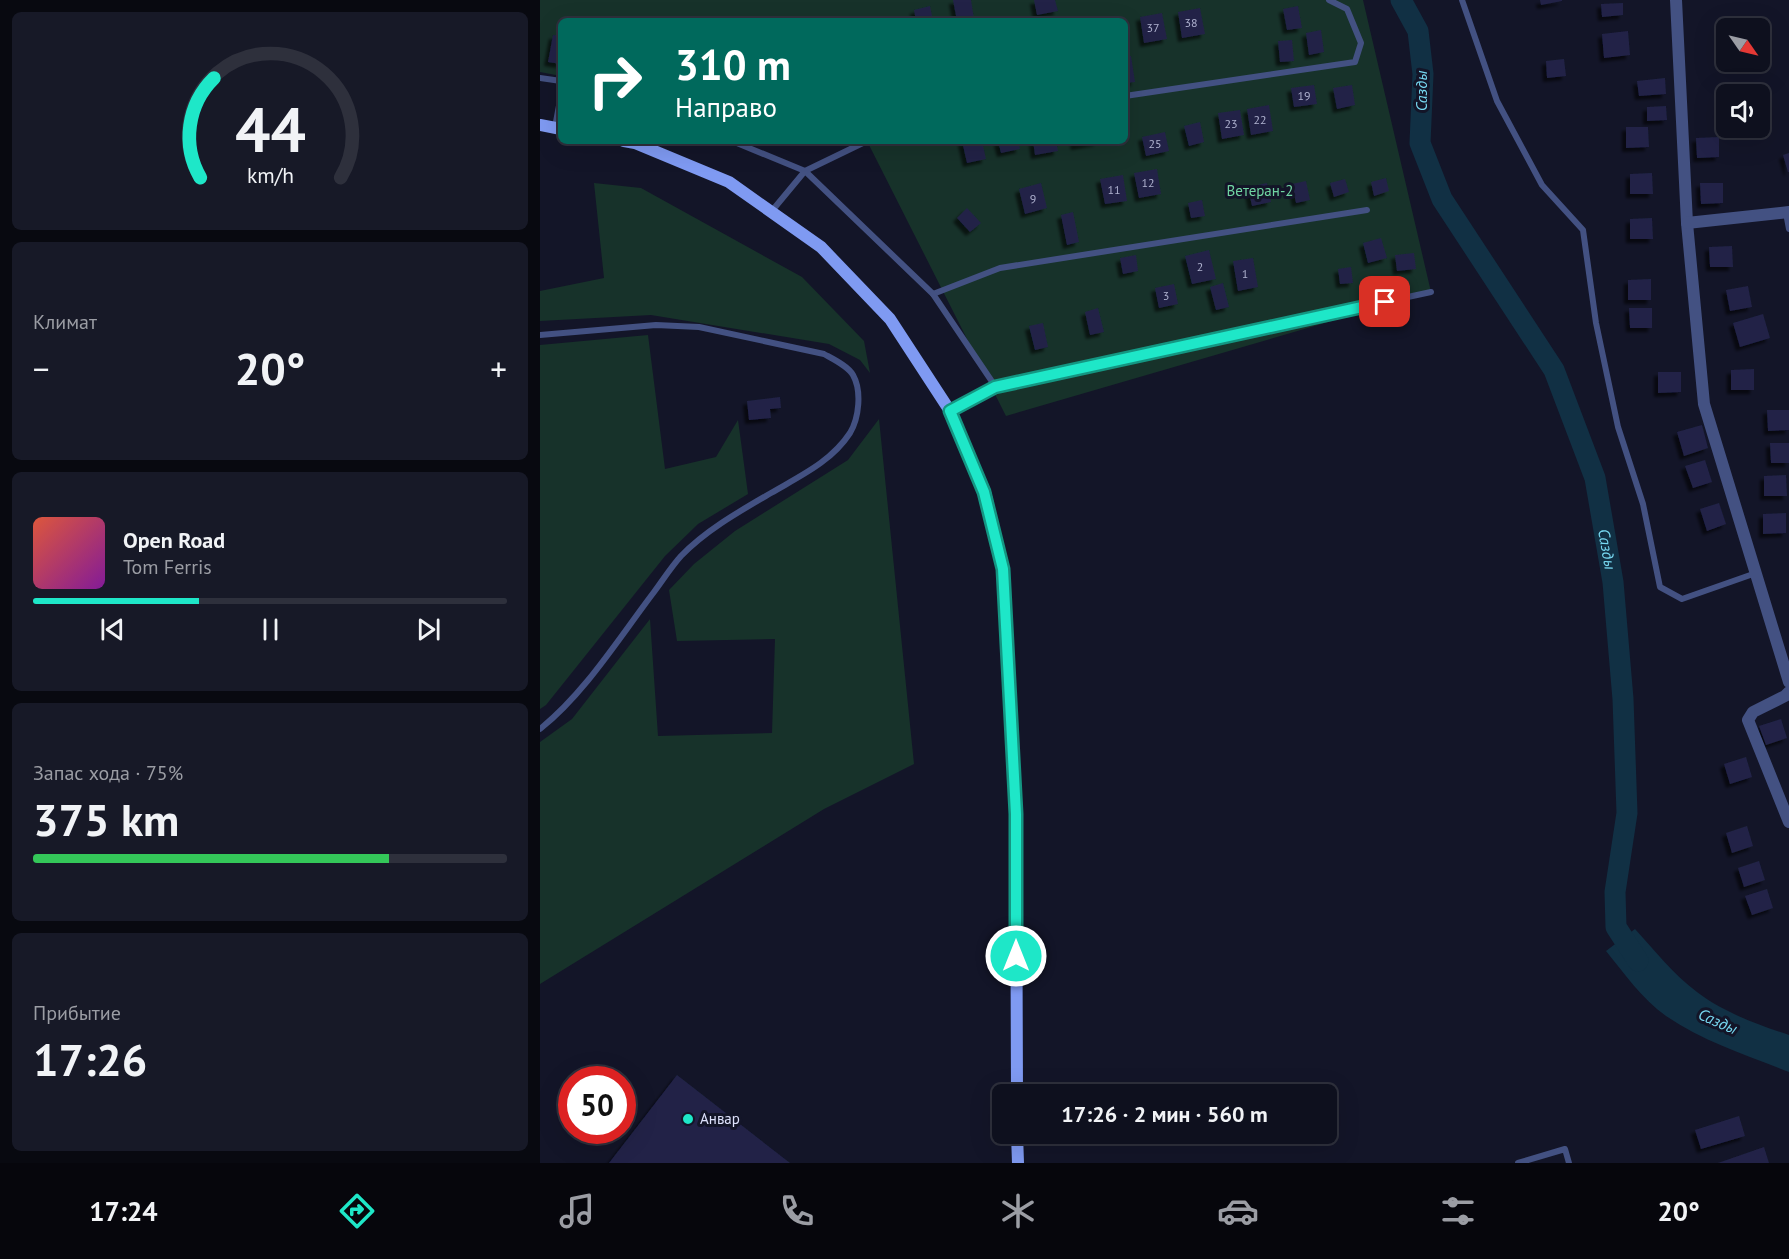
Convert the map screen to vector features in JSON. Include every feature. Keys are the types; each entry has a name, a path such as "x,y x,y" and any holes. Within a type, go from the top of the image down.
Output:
{"main road":[{"path":"540,125 558,129"},
{"path":"637,144 729,182 821,247 890,319 950,411 984,492 1003,569 1016,814 1017,1084"},
{"path":"1017,1144 1018,1163"}],"street":[{"path":"1676,0 1687,223 1704,404 1789,682"},
{"path":"1687,223 1787,212"},
{"path":"1789,692 1753,712 1748,720 1789,822"}],"lane":[{"path":"1128,96 1355,62 1361,43 1347,9 1329,0"},
{"path":"1462,0 1497,101 1542,185 1584,230 1596,322 1618,427 1643,504 1660,587 1682,599 1756,573"},
{"path":"540,78 558,81"},
{"path":"739,144 805,171 933,294 995,387"},
{"path":"771,212 805,171 861,144"},
{"path":"933,294 1000,268 1367,210"},
{"path":"1787,212 1789,229"},
{"path":"950,411 995,387 1431,292"},
{"path":"540,334 656,325 699,327 817,352 838,362 853,375 858,398 858,415 850,432 821,464 732,517 681,556 577,693 555,717 540,729"},
{"path":"1518,1163 1565,1149 1569,1163"}],"green space":[{"name":"Ветеран-2","path":"540,0 1363,0 1431,292 1006,416 869,144 1128,144 1128,18 558,18 558,75 540,72"},
{"path":"594,183 641,188 802,277 864,341 870,373 860,360 829,344 651,315 540,321 540,291 604,278"},
{"path":"648,335 665,469 716,457 738,420 748,494 698,524 665,556 546,705 540,709 540,345"},
{"path":"879,419 914,764 824,809 540,984 540,742 572,719 650,619 658,736 772,733 775,639 677,641 669,590 694,564 735,531 848,460"}],"water":[{"path":"1635,929 1680,978 1707,999 1741,1017 1789,1035 1789,1072 1695,1033 1666,1016 1649,1002 1606,951"}],"building":[{"path":"953,0 971,0 974,18 956,18"},
{"path":"1034,0 1055,0 1058,11 1037,15"},
{"path":"1540,0 1562,0 1562,1 1541,5"},
{"path":"1623,3 1623,15 1602,17 1601,4"},
{"path":"930,6 932,18 915,18 914,10"},
{"path":"1298,6 1302,28 1287,30 1283,9"},
{"path":"1200,8 1205,34 1182,38 1178,12"},
{"path":"1162,13 1167,39 1144,43 1140,17"},
{"path":"1321,30 1324,52 1309,55 1306,33"},
{"path":"1628,31 1630,55 1604,58 1602,34"},
{"path":"553,35 558,36 558,64 548,62"},
{"path":"1292,40 1294,61 1280,62 1278,41"},
{"path":"1128,56 1131,56 1135,82 1128,83"},
{"path":"1564,59 1566,76 1547,78 1546,61"},
{"path":"1665,78 1666,94 1639,96 1637,81"},
{"path":"1314,85 1317,104 1294,107 1291,88"},
{"path":"1352,85 1355,105 1337,109 1333,88"},
{"path":"1269,105 1273,131 1251,135 1247,109"},
{"path":"1666,106 1667,120 1647,121 1647,107"},
{"path":"1240,110 1244,135 1222,139 1218,113"},
{"path":"1200,122 1204,142 1189,146 1184,126"},
{"path":"1626,127 1648,127 1649,147 1626,148"},
{"path":"1165,132 1169,151 1146,156 1142,137"},
{"path":"1696,138 1719,138 1719,157 1697,158"},
{"path":"963,144 983,144 986,159 967,163"},
{"path":"999,144 1019,144 1020,149 1001,153"},
{"path":"1033,144 1057,144 1058,151 1035,155"},
{"path":"1789,153 1789,172 1788,172 1783,155"},
{"path":"1157,169 1161,194 1139,198 1134,173"},
{"path":"1652,173 1653,194 1630,194 1630,174"},
{"path":"1123,175 1127,201 1105,204 1100,179"},
{"path":"1386,178 1389,191 1374,196 1371,182"},
{"path":"1345,179 1349,192 1334,197 1330,183"},
{"path":"1306,181 1310,200 1296,203 1292,184"},
{"path":"1041,183 1047,208 1025,214 1019,189"},
{"path":"1267,183 1271,202 1252,206 1248,187"},
{"path":"1700,183 1723,183 1723,203 1701,204"},
{"path":"1202,200 1205,216 1191,218 1188,203"},
{"path":"967,208 981,223 970,232 957,218"},
{"path":"1073,212 1079,242 1067,245 1061,215"},
{"path":"1652,218 1653,239 1630,239 1630,219"},
{"path":"1381,238 1387,258 1368,263 1363,243"},
{"path":"1732,246 1733,267 1710,267 1709,247"},
{"path":"1209,250 1216,279 1192,284 1185,256"},
{"path":"1414,253 1416,269 1397,271 1395,255"},
{"path":"1136,255 1138,271 1123,274 1120,258"},
{"path":"1253,258 1258,287 1238,291 1233,261"},
{"path":"1351,267 1353,283 1340,284 1338,269"},
{"path":"1651,279 1651,300 1628,300 1628,280"},
{"path":"1223,283 1229,307 1216,310 1210,287"},
{"path":"1174,284 1178,304 1159,308 1155,288"},
{"path":"1748,286 1752,307 1730,311 1726,290"},
{"path":"1098,308 1104,332 1090,335 1085,312"},
{"path":"1629,308 1652,308 1652,328 1630,328"},
{"path":"1763,314 1770,338 1740,347 1733,323"},
{"path":"1043,323 1048,347 1035,350 1029,326"},
{"path":"1754,369 1754,390 1731,390 1731,370"},
{"path":"1658,372 1681,372 1681,392 1658,393"},
{"path":"780,397 781,408 770,409 771,418 749,420 747,401"},
{"path":"1767,410 1789,410 1789,430 1768,431"},
{"path":"1702,425 1708,448 1684,456 1677,432"},
{"path":"1770,443 1789,443 1789,463 1771,463"},
{"path":"1705,460 1712,482 1693,488 1685,466"},
{"path":"1786,475 1787,496 1764,496 1764,476"},
{"path":"1719,503 1726,524 1707,531 1700,509"},
{"path":"1786,513 1786,533 1763,534 1763,514"},
{"path":"1781,719 1787,738 1766,745 1759,726"},
{"path":"1746,757 1752,777 1730,784 1724,764"},
{"path":"1747,826 1753,846 1732,853 1726,833"},
{"path":"1759,861 1765,880 1744,887 1738,868"},
{"path":"1767,889 1773,908 1752,915 1745,896"},
{"name":"Анвар","path":"677,1075 790,1163 609,1163 624,1144 636,1144 636,1128"},
{"path":"1739,1116 1745,1136 1701,1149 1695,1130"},
{"path":"1764,1147 1769,1163 1718,1163"}],"waterway":[{"name":"Сазды","path":"1401,0 1418,31 1423,74 1420,143 1442,199 1554,370 1595,478 1613,582 1623,699 1627,813 1615,892 1616,927 1638,961"}],"place":[{"name":"Анвар","path":"688,1119"}],"route":[{"path":"1016,956 1016,814 1003,569 984,492 950,411 995,387 1385,302"}]}
